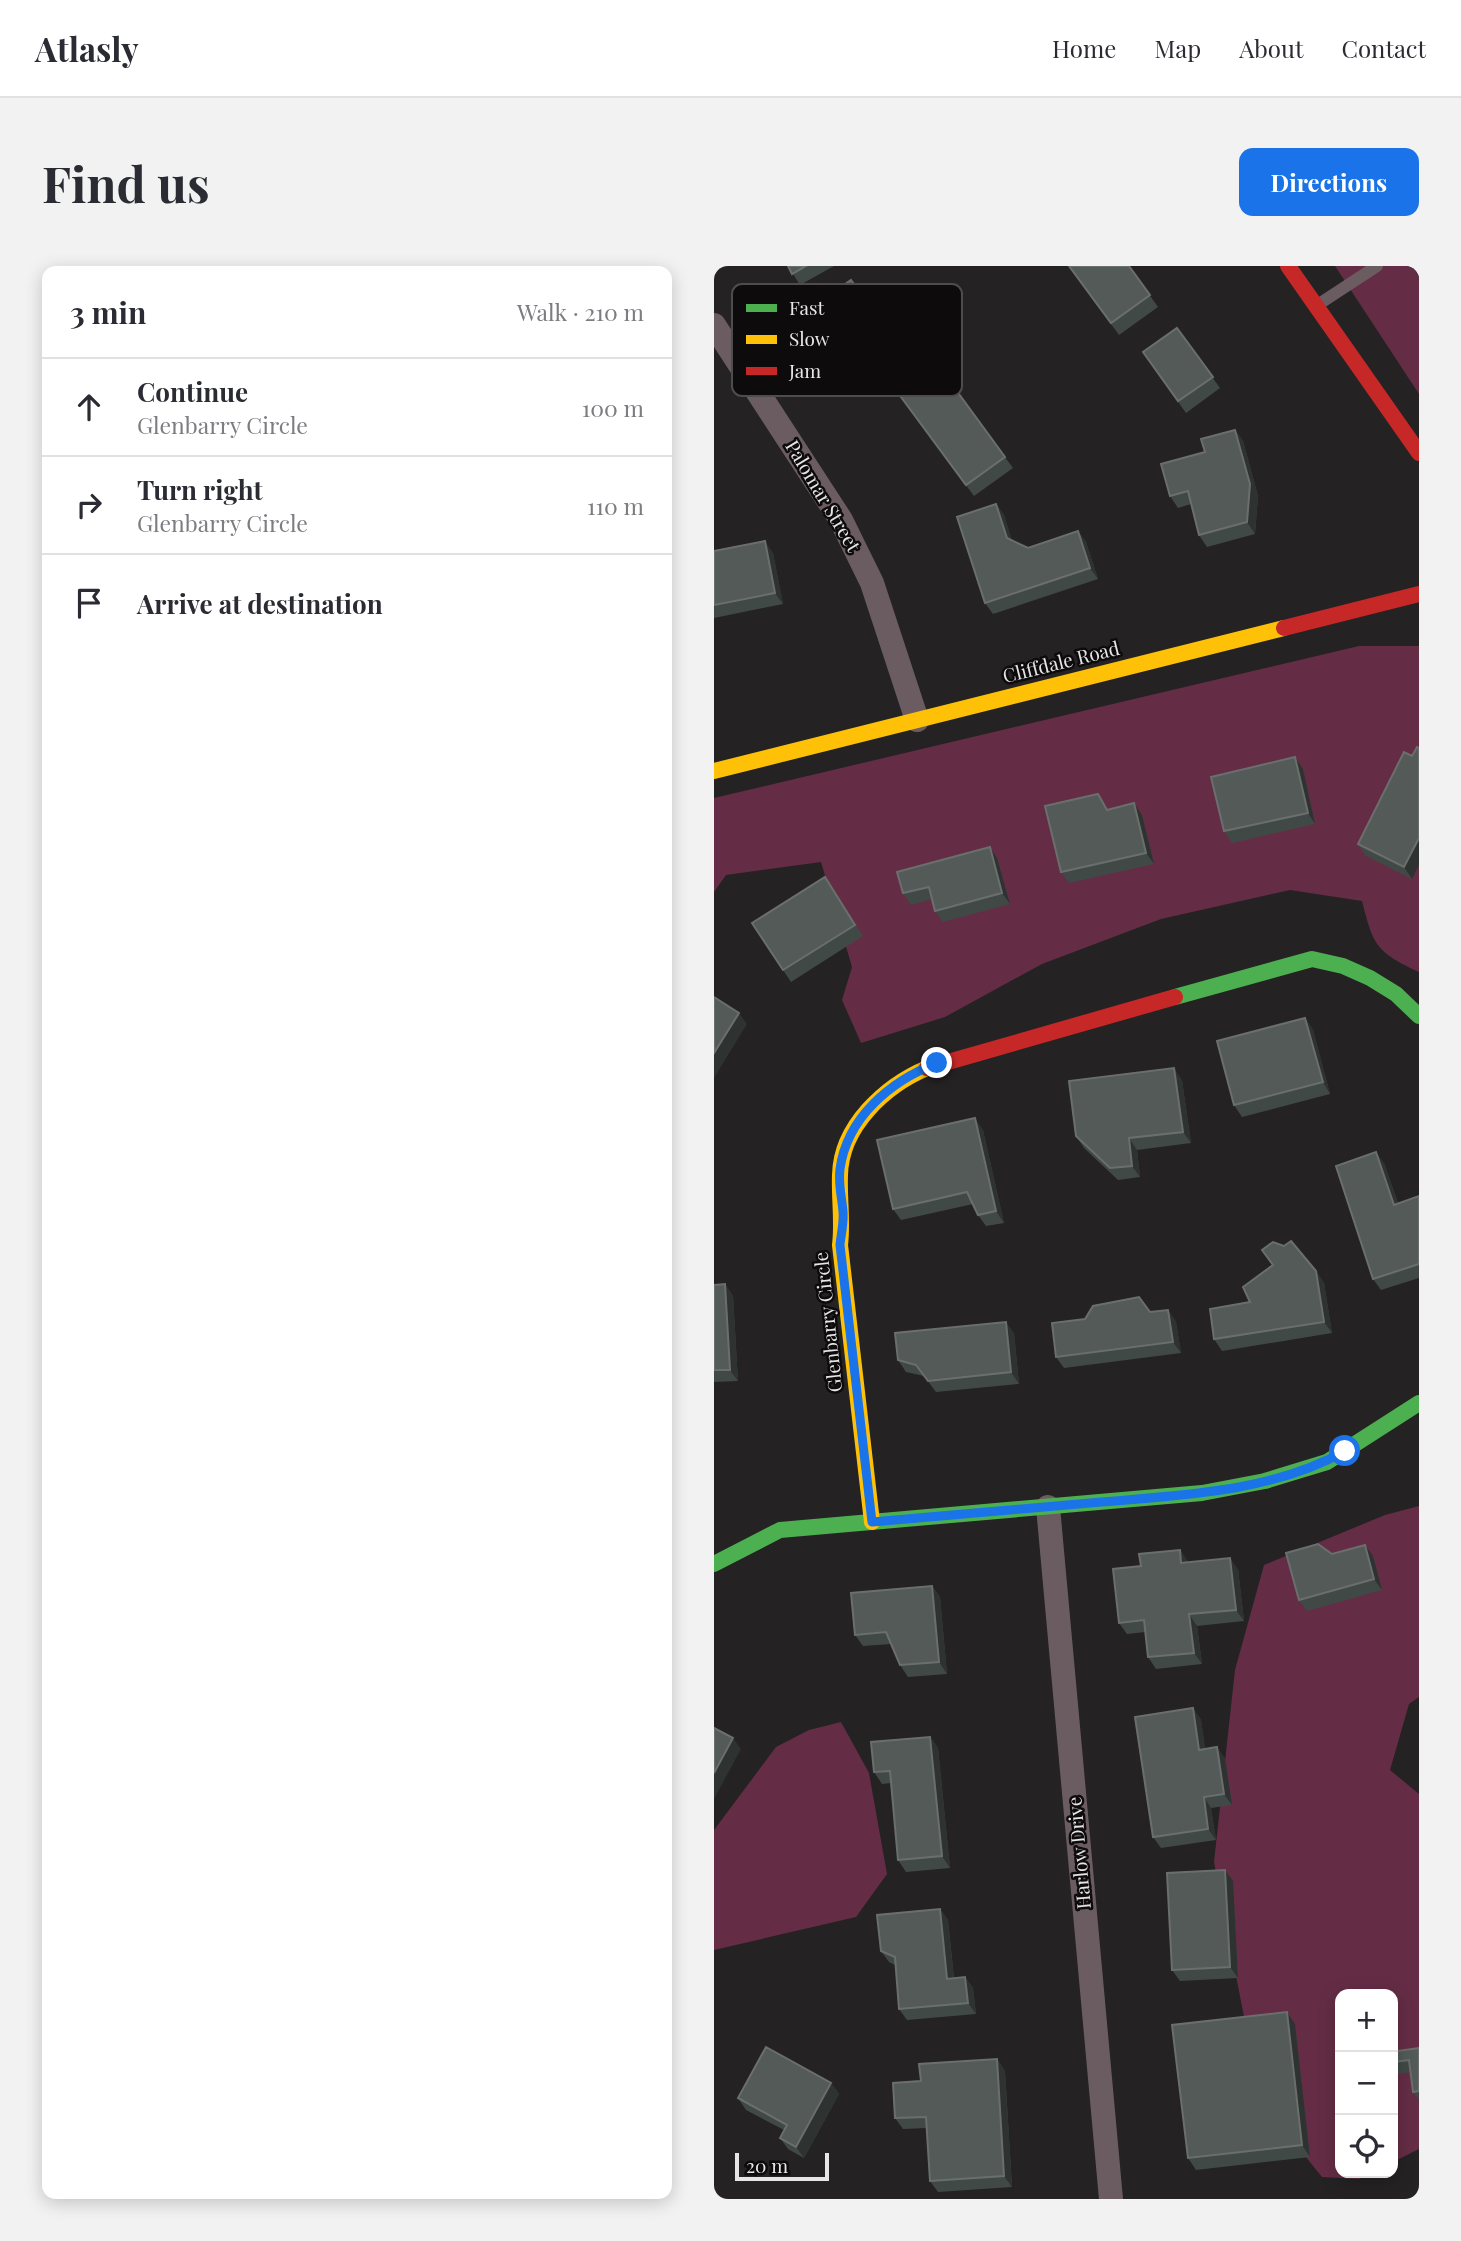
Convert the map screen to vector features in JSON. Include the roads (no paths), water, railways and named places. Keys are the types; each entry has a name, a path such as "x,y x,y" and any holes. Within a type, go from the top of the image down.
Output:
{"street":[{"path":"1288,266 1419,453"},
{"name":"Palomar Street","path":"714,325 732,353"},
{"name":"Palomar Street","path":"760,396 841,520 872,583 917,720"},
{"name":"Cliffdale Road","path":"714,771 1419,594"},
{"name":"Glenbarry Circle","path":"872,1522 840,1245 843,1213 839,1189 846,1147 855,1129 881,1095 899,1081 937,1063 1312,959 1353,968 1373,978 1391,989 1419,1016"},
{"path":"714,1564 780,1530 1202,1493 1265,1481 1327,1462 1419,1403"},
{"name":"Harlow Drive","path":"1048,1507 1111,2199"}],"lane":[{"path":"1316,306 1377,266"}]}
